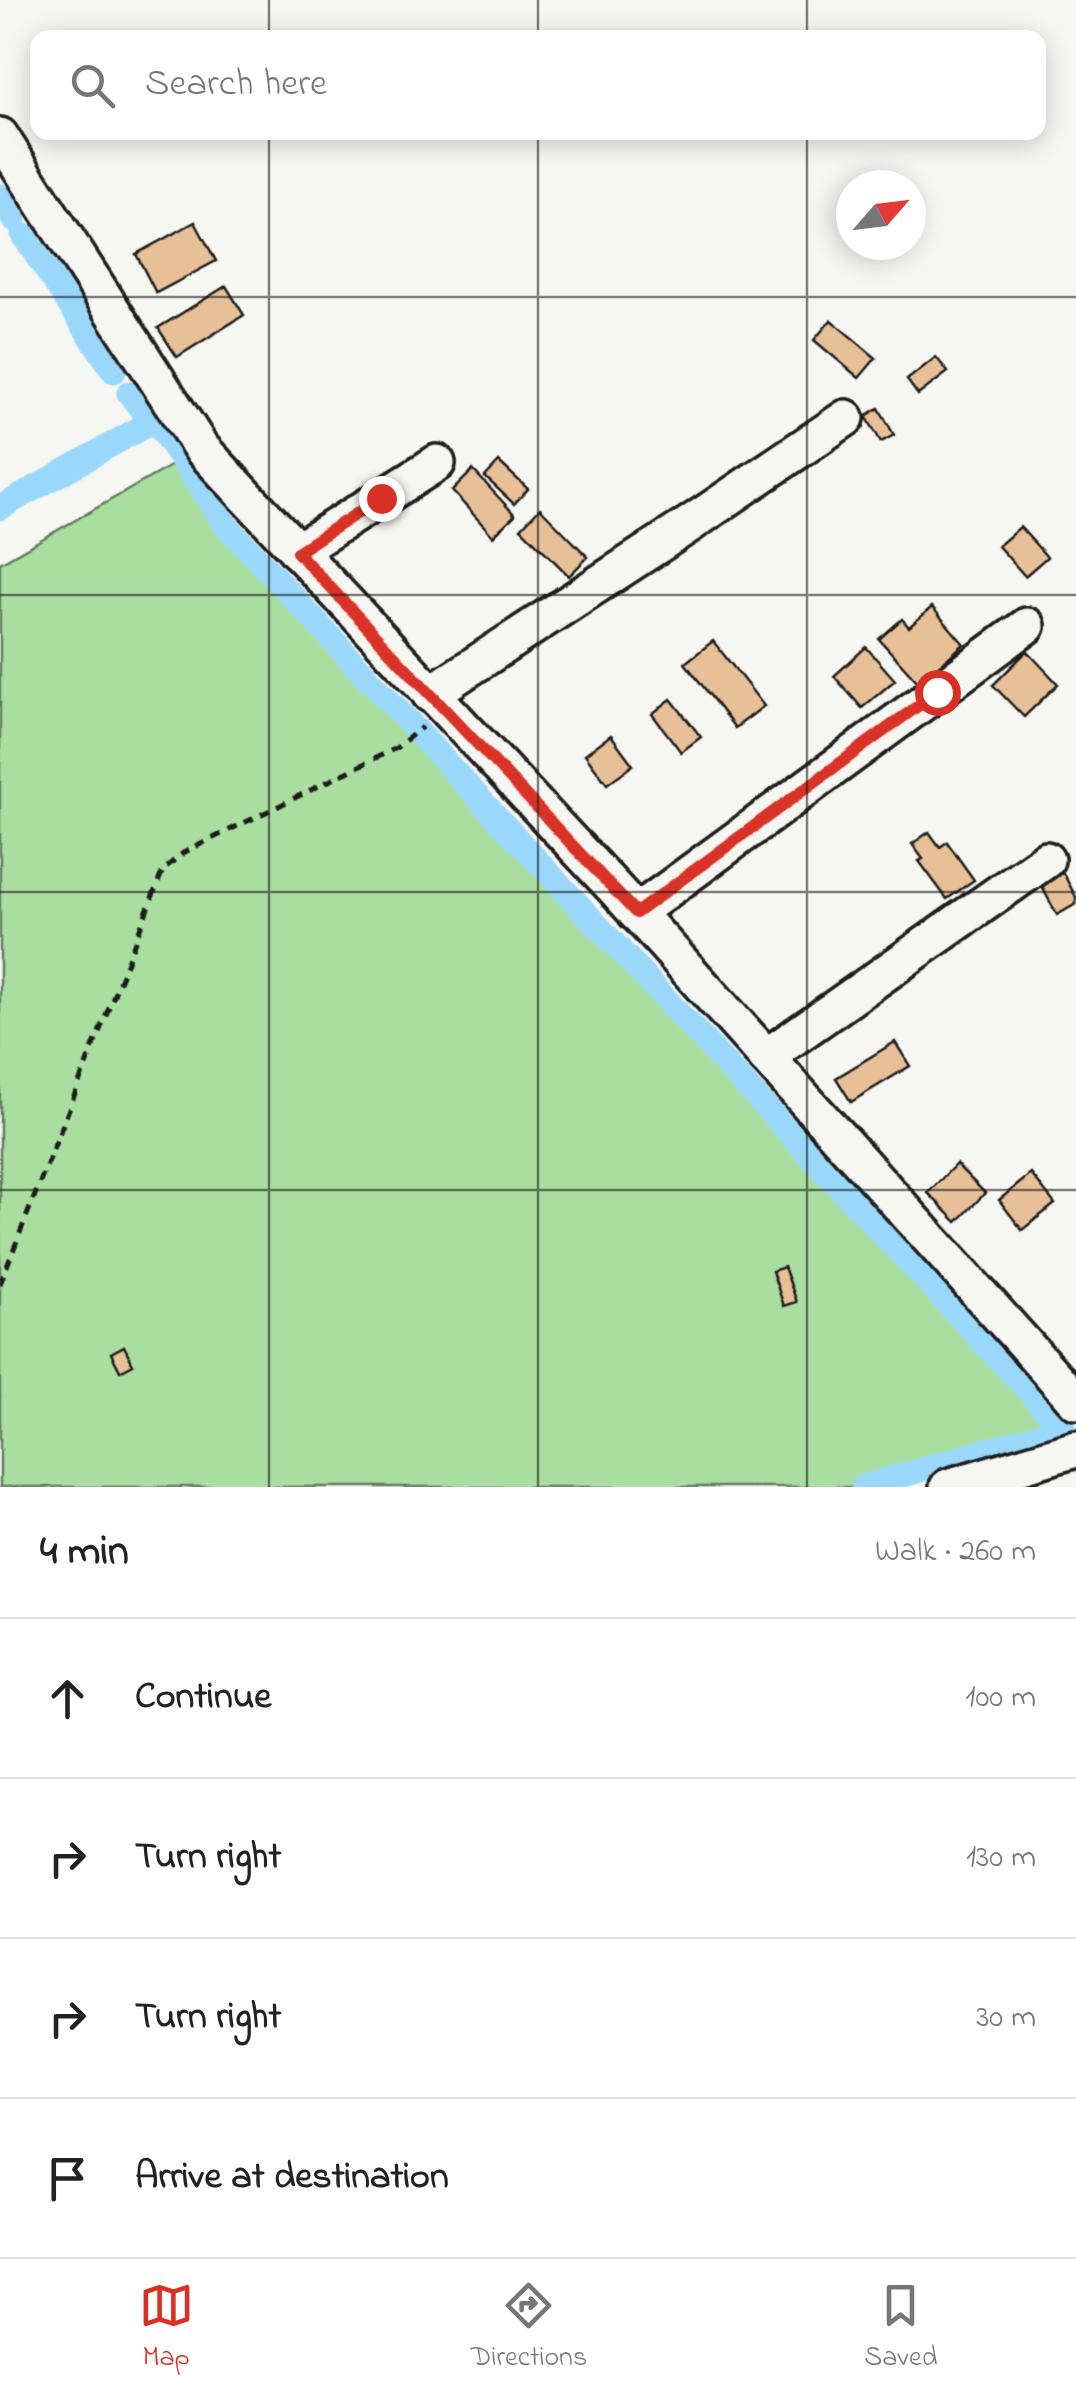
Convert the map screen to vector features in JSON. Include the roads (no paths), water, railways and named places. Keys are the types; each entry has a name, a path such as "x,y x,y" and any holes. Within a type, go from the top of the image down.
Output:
{"street":[{"path":"0,136 201,448 636,913 1076,1401"},
{"path":"430,694 846,418"},
{"path":"297,552 437,463"},
{"path":"636,913 1027,626"},
{"path":"766,1057 1046,860"},
{"path":"948,1487 1076,1449"}],"waterway":[{"path":"0,196 14,220"},
{"path":"23,235 114,371"},
{"path":"0,508 151,422 129,393"},
{"path":"161,429 225,524 1063,1428 863,1487"}]}
